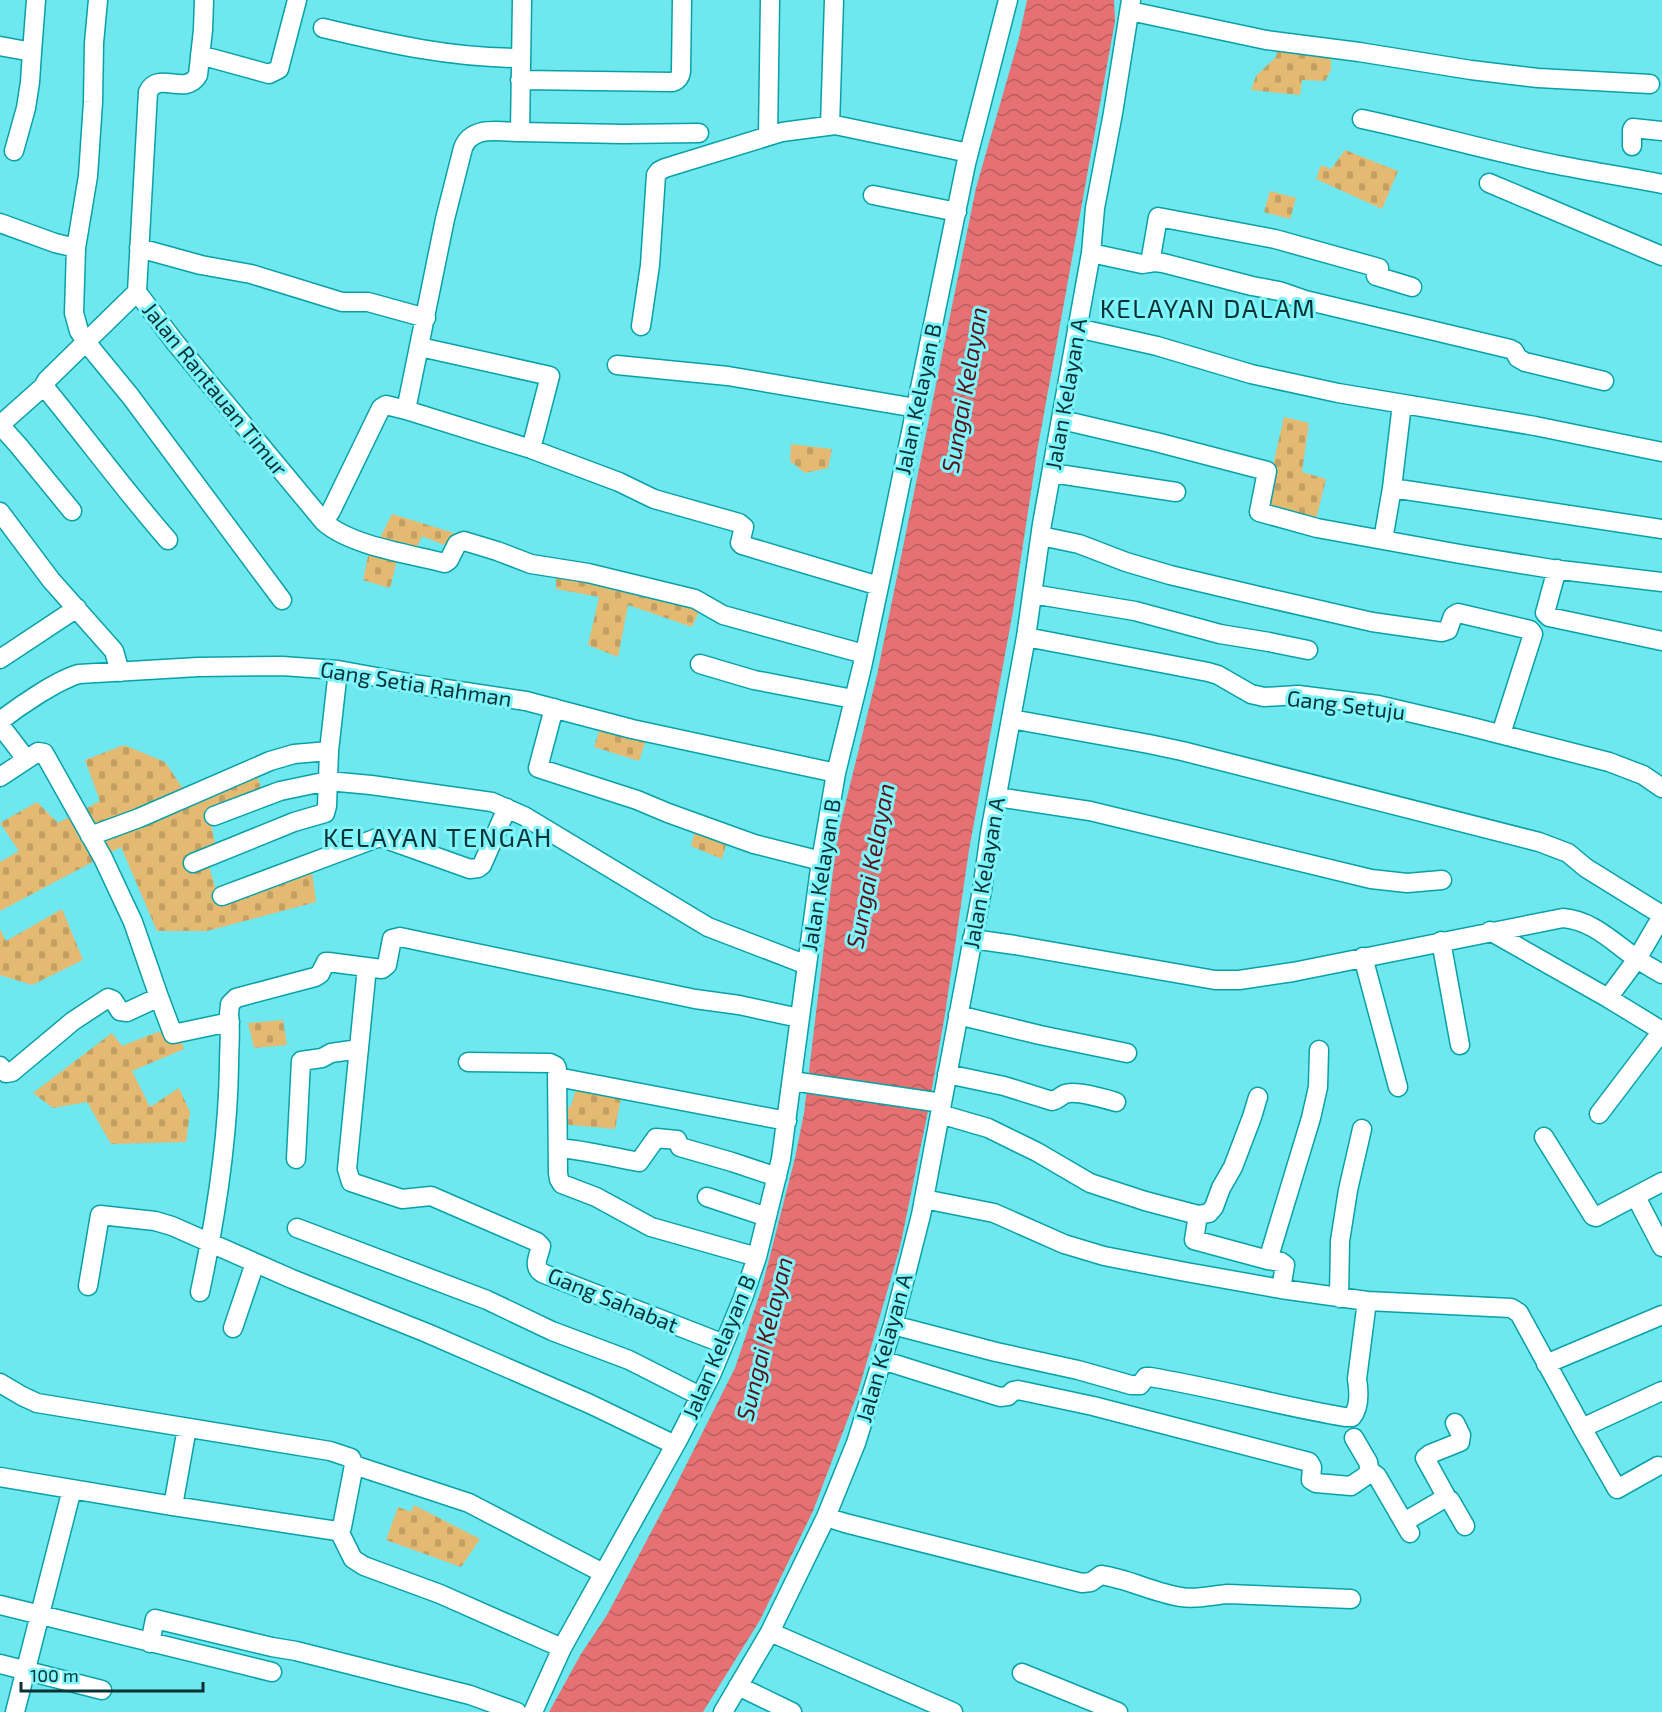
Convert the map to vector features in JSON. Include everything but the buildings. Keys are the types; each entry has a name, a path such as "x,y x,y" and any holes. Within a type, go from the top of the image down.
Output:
{"street":[{"path":"14,151 26,108 30,82 36,0"},
{"path":"98,0 88,176 76,248 74,313 76,324 86,342 131,397 282,600"},
{"name":"Jalan Rantauan Timur","path":"204,0 198,75 195,80 187,84 156,83 150,87 148,92 137,292 174,341 324,522 332,529 349,537 445,562 449,560 457,544 464,541 496,550 531,564 588,573 695,599 723,615 864,654"},
{"path":"200,55 269,74 279,69 297,0"},
{"path":"520,132 522,0"},
{"path":"520,80 673,82 678,80 681,76 682,0"},
{"path":"768,136 770,0"},
{"path":"830,126 834,0"},
{"name":"Jalan Kelayan B","path":"534,1712 562,1648 700,1396 743,1298 757,1257 797,1082 799,1018 836,773 879,586 969,153 1008,0"},
{"path":"1131,5 1266,40 1538,78 1650,84"},
{"name":"Jalan Kelayan A","path":"723,1712 770,1632 826,1517 856,1443 893,1325 924,1199 939,1106 958,1015 1026,637 1041,536 1091,253 1095,208 1131,5"},
{"path":"323,28 436,52 489,58 521,58"},
{"path":"0,46 32,51"},
{"path":"1362,119 1558,165 1662,184"},
{"path":"641,326 650,265 656,175 659,171 768,136 798,129 830,126 841,126 969,153"},
{"path":"1632,146 1633,129 1662,131"},
{"path":"406,410 447,212 466,140 482,132 699,133"},
{"path":"1489,183 1662,256"},
{"path":"873,195 957,212"},
{"path":"1150,263 1158,217 1275,239 1305,247 1379,268 1376,276 1412,287"},
{"path":"0,223 55,243 76,248"},
{"path":"140,248 201,265 251,274 342,302 368,302 426,318"},
{"path":"1091,253 1142,264 1163,263 1279,291 1305,300 1510,349 1525,362 1604,381"},
{"path":"72,511 0,425 45,385 47,380 137,292"},
{"path":"1077,328 1157,346 1251,374 1338,393 1535,426 1662,452"},
{"path":"420,347 550,376 531,449"},
{"path":"617,365 728,376 916,408"},
{"path":"45,385 134,502 168,540"},
{"path":"1383,540 1392,488 1401,404"},
{"path":"324,522 381,408 386,405 531,449 619,482 654,499 743,525 740,543 742,545 879,586"},
{"path":"1062,420 1267,471 1259,512 1317,528 1557,569 1662,582"},
{"path":"1052,472 1176,492"},
{"path":"1392,488 1662,529"},
{"path":"0,512 51,580 114,651 120,672"},
{"path":"1041,536 1079,544 1126,562 1170,575 1372,622 1446,631 1458,612 1530,630 1533,634 1501,734"},
{"path":"1557,569 1545,612 1549,617 1662,641"},
{"path":"1032,594 1135,611 1220,634 1308,650"},
{"path":"0,658 77,608"},
{"name":"Gang Setuju","path":"1026,637 1208,672 1218,675 1251,694 1264,697 1298,695 1378,705 1501,734 1610,762 1643,775 1662,788"},
{"path":"700,664 754,680 853,699"},
{"name":"Gang Setia Rahman","path":"26,759 0,723 24,704 69,677 198,667 282,666 338,670 526,701 643,732 836,773"},
{"path":"193,863 294,822 323,814 327,806 328,752 338,670"},
{"path":"554,708 538,768 637,800 754,844 821,861"},
{"path":"1011,720 1182,751 1539,842 1568,853 1586,868 1662,916 1637,959 1608,998"},
{"path":"0,777 38,752 44,753 103,858 133,922 169,1029 173,1034 230,1022"},
{"path":"90,836 139,818 270,761 294,754 328,752"},
{"path":"214,816 280,791 328,781 492,802 524,816 708,927 807,965"},
{"path":"997,797 1090,811 1371,879 1407,883 1442,880"},
{"path":"222,896 377,838 383,838 470,869 478,868 482,865 507,808"},
{"path":"972,939 1215,980 1239,980 1266,977 1490,931 1571,918 1595,928 1662,974"},
{"path":"1490,931 1662,1031 1599,1114"},
{"path":"200,1292 210,1243 226,1136 230,1004 236,998 315,977 320,974 327,962 380,969 387,965 392,939 400,937 799,1018"},
{"path":"1442,941 1460,1045"},
{"path":"1363,957 1398,1087"},
{"path":"296,1158 301,1061 359,1049 367,967"},
{"path":"0,1066 6,1073 12,1072 73,1021 104,999 111,998 120,1011 127,1012 159,997"},
{"path":"958,1015 1127,1053"},
{"name":"Gang Sahabat","path":"359,1049 347,1169 351,1182 396,1197 431,1196 540,1245 541,1249 536,1263 538,1271 724,1344"},
{"path":"1268,1260 1311,1118 1318,1087 1319,1050"},
{"path":"468,1062 550,1063 556,1066 559,1179 562,1184 596,1197 640,1223 757,1257"},
{"path":"947,1074 1004,1086 1052,1101 1068,1093 1100,1097 1116,1102"},
{"path":"557,1077 787,1121"},
{"path":"797,1082 939,1106 1037,1152 1097,1185 1198,1215 1209,1213 1214,1207 1221,1188 1233,1167 1258,1097"},
{"path":"1339,1298 1340,1241 1348,1190 1362,1129"},
{"path":"1544,1137 1593,1215 1598,1216 1662,1182"},
{"path":"558,1148 639,1162 656,1138 677,1140 680,1147 777,1176"},
{"path":"707,1197 767,1216"},
{"path":"1636,1197 1662,1247"},
{"path":"924,1199 994,1212 1064,1244 1104,1256 1281,1289 1366,1301 1511,1308 1519,1313 1617,1489 1658,1466"},
{"path":"88,1286 99,1217 102,1214 155,1221 427,1333 590,1404 675,1445"},
{"path":"1198,1215 1194,1240 1281,1262 1285,1265 1281,1289"},
{"path":"297,1228 487,1300 552,1331 629,1360 700,1396"},
{"path":"233,1328 255,1263"},
{"path":"893,1325 1131,1385 1140,1385 1146,1377 1150,1377 1345,1418 1352,1417 1356,1412 1359,1389 1357,1379 1366,1301"},
{"path":"1546,1364 1662,1315"},
{"path":"882,1360 1000,1397 1008,1396 1018,1390 1093,1406 1309,1462 1312,1467 1311,1480 1316,1483 1351,1486 1370,1471"},
{"path":"0,1383 37,1403 340,1453 351,1458 354,1465 342,1527 339,1531"},
{"path":"1582,1428 1662,1391"},
{"path":"1455,1423 1461,1435 1460,1442 1425,1458 1465,1526"},
{"path":"173,1506 187,1428"},
{"path":"1354,1438 1368,1462 1370,1471 1377,1476 1407,1527 1447,1498"},
{"path":"354,1465 469,1503 603,1573"},
{"path":"0,1477 339,1531"},
{"path":"15,1712 72,1489"},
{"path":"826,1517 1082,1583 1091,1582 1101,1575 1135,1582 1182,1598 1227,1594 1352,1599"},
{"path":"339,1531 353,1559 364,1566 440,1594 562,1648"},
{"path":"0,1605 273,1672"},
{"path":"150,1642 155,1618 470,1695 517,1712"},
{"path":"770,1632 953,1712"},
{"path":"0,1664 102,1690"},
{"path":"1022,1673 1118,1712"},
{"path":"738,1686 792,1712"}],"green space":[{"path":"1278,44 1331,52 1331,70 1325,81 1302,80 1300,95 1251,90 1256,76 1276,57"},
{"path":"1345,150 1398,171 1382,209 1316,179 1321,165 1331,169"},
{"path":"1270,191 1296,198 1290,219 1264,212"},
{"path":"1284,417 1309,423 1302,472 1326,479 1316,519 1264,505"},
{"path":"791,444 832,449 828,468 805,473 790,461"},
{"path":"392,514 454,533 444,545 422,536 415,551 400,549 390,588 363,580 369,551 379,540"},
{"path":"556,575 701,607 692,627 628,605 618,657 588,645 599,597 556,589"},
{"path":"601,726 647,737 639,761 594,747"},
{"path":"124,745 165,762 190,799 256,770 262,793 209,813 216,849 208,863 218,897 311,865 316,902 207,931 157,931 121,847 0,911 0,862 19,851 0,823 37,802 58,823 100,801 85,760"},
{"path":"696,827 727,841 722,859 691,846"},
{"path":"62,909 83,960 32,985 0,975 0,929 6,941"},
{"path":"283,1020 287,1045 254,1048 248,1023"},
{"path":"164,1031 180,1036 184,1049 132,1071 150,1107 179,1088 190,1112 186,1142 111,1144 87,1102 53,1108 33,1093 112,1033 122,1046"},
{"path":"577,1086 622,1093 615,1129 561,1124 562,1109 571,1106"},
{"path":"414,1505 480,1539 461,1567 386,1540 398,1507 411,1512"}],"water":[{"name":"Sungai Kelayan","path":"1027,0 1114,0 1115,21 1037,452 1013,611 969,850 928,1111 900,1247 858,1392 813,1511 760,1620 703,1712 549,1712 581,1654 607,1615 735,1368 762,1287 795,1158 804,1113 837,838 877,675 976,188 1019,38"}],"district":[{"name":"KELAYAN DALAM","path":"1208,309"},
{"name":"KELAYAN TENGAH","path":"438,838"}]}
